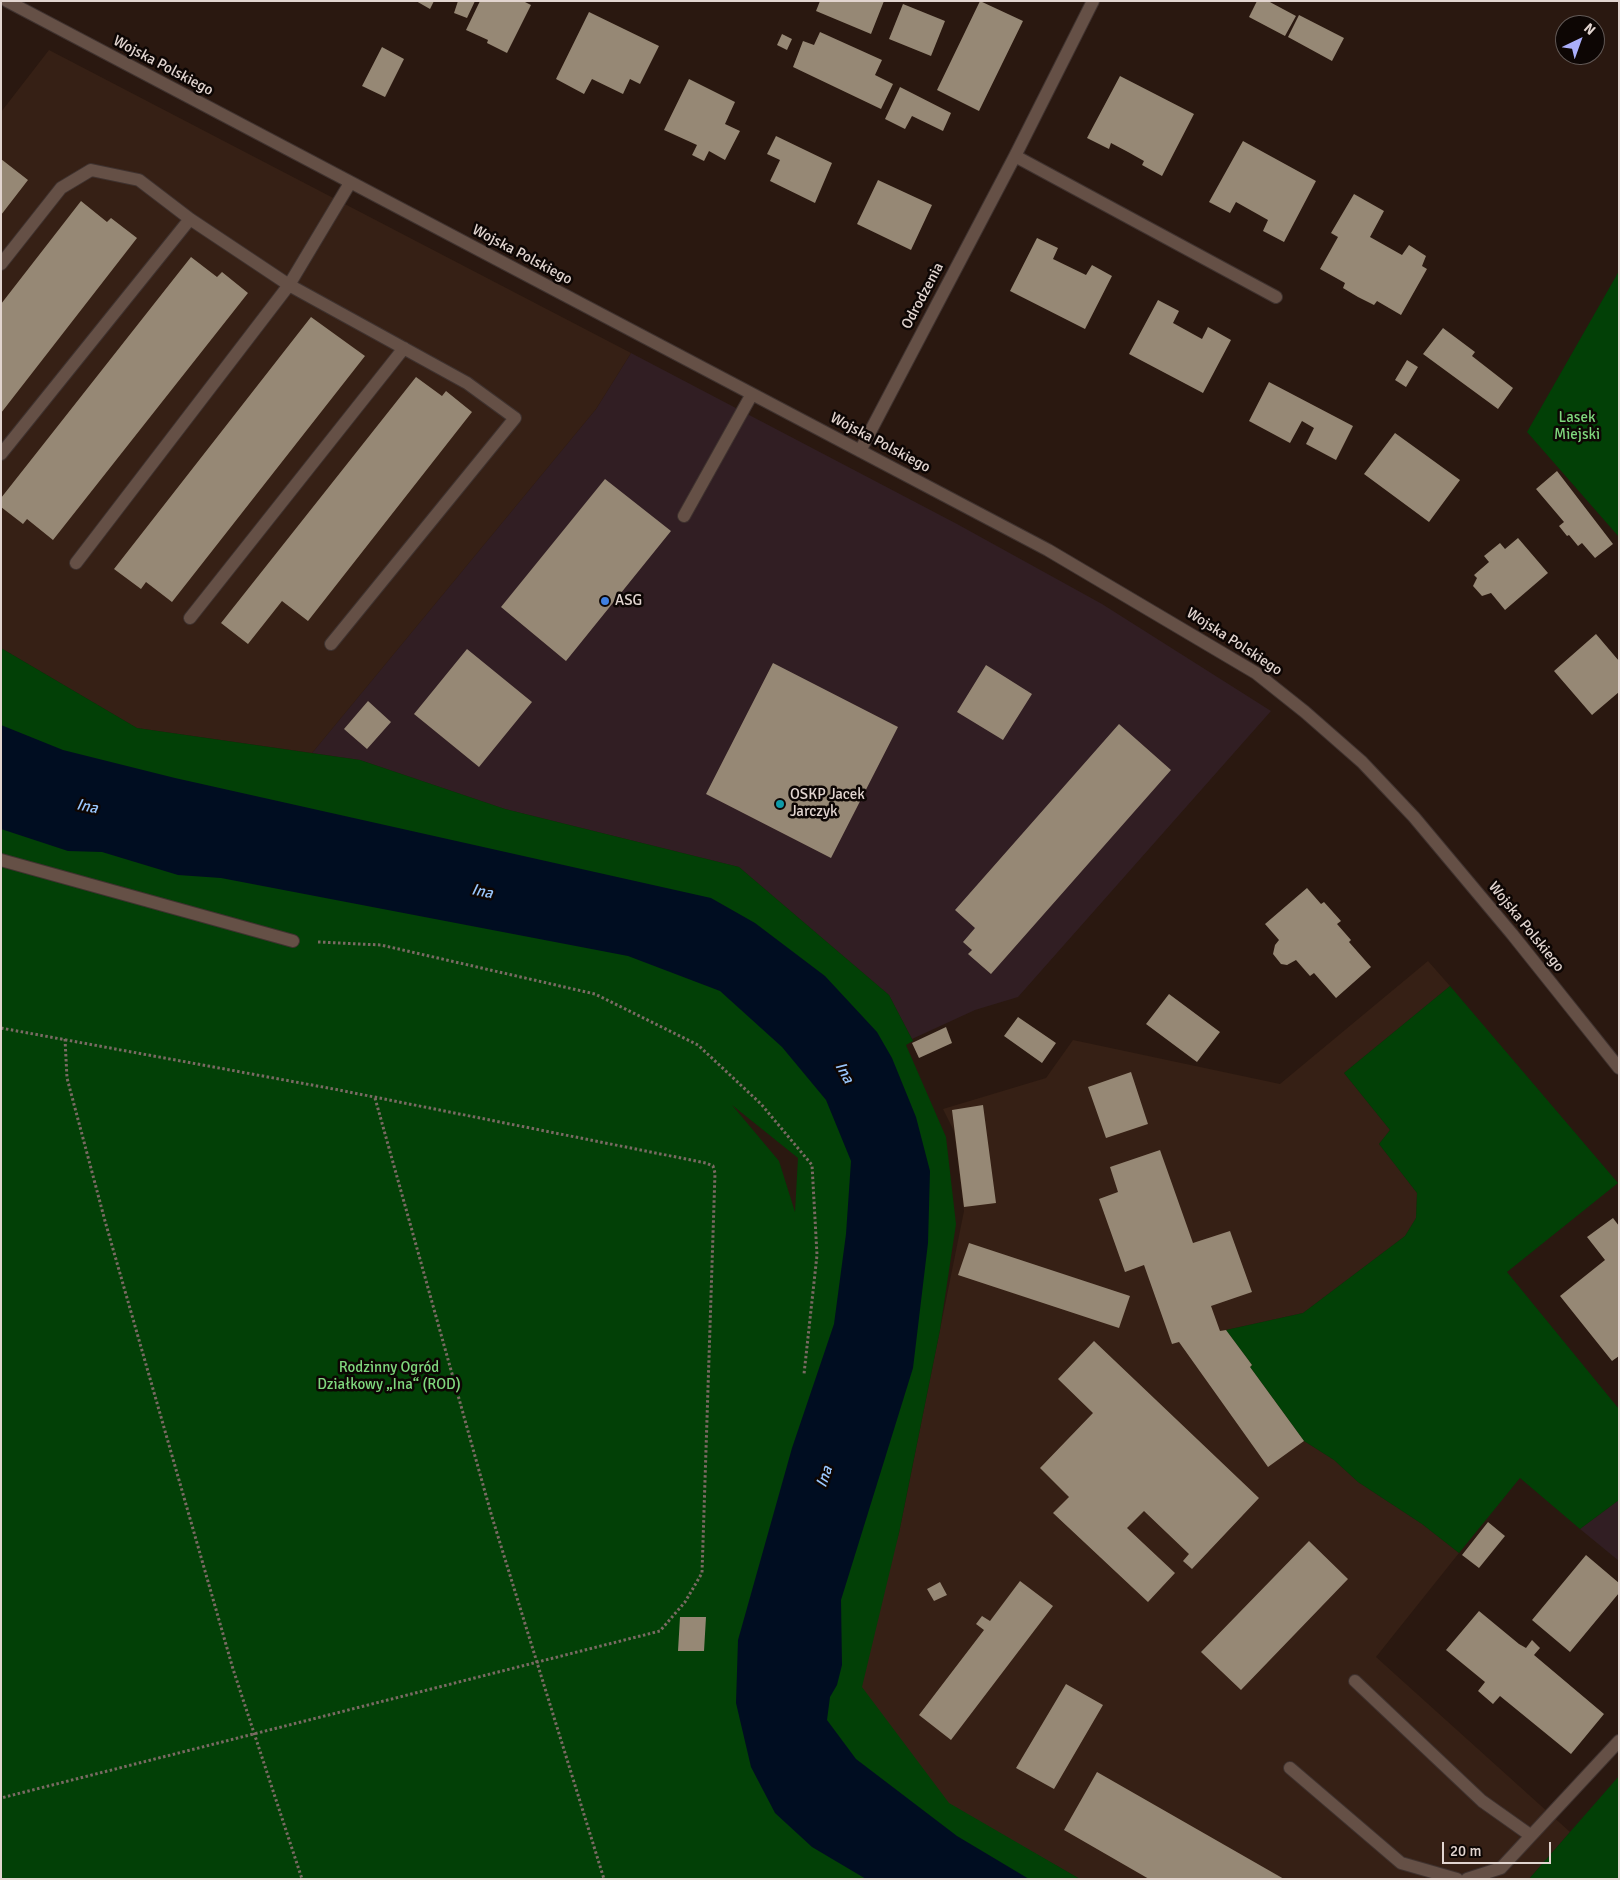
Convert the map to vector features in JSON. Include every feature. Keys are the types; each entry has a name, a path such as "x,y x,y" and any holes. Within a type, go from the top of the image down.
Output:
{"street":[{"name":"Wojska Polskiego","path":"7,1 1048,550 1256,673 1306,712 1362,762 1414,818 1512,934 1619,1068"},
{"name":"Odrodzenia","path":"860,451 1015,156 1093,1"},
{"path":"1015,156 1276,297"},
{"path":"1,264 61,188 91,170 139,180 190,219 289,285 467,383 515,418 331,644"},
{"path":"76,563 289,285 350,183"},
{"path":"1,454 190,219"},
{"path":"190,618 404,348"},
{"path":"684,516 752,394"},
{"path":"1,860 293,941"},
{"path":"1355,1681 1482,1802 1530,1835"},
{"path":"1467,1879 1501,1868 1619,1741"},
{"path":"1290,1768 1401,1863 1457,1879"}],"path":[{"path":"293,941 380,945 595,994 698,1045 761,1104 812,1166 817,1255 804,1374"},
{"path":"1,1028 706,1162 713,1166 715,1173 702,1573 686,1602 660,1631 1,1798"},
{"path":"65,1039 66,1078 103,1211 233,1669 302,1879"},
{"path":"375,1098 492,1517 604,1879"}],"shaded area":[{"path":"49,50 631,353 596,409 312,753 137,728 1,648 1,112"},
{"path":"631,353 957,524 1102,604 1271,711 1018,997 975,1010 912,1039 889,995 739,867 505,809 360,760 312,753 596,409"},
{"path":"1428,961 1450,986 1344,1073 1390,1130 1379,1144 1417,1193 1416,1218 1405,1236 1303,1313 1226,1330 1304,1441 1334,1460 1358,1482 1422,1524 1459,1553 1376,1657 1570,1832 1529,1879 1080,1879 943,1802 888,1752 857,1677 866,1636 899,1533 964,1211 954,1131 943,1109 1046,1078 1073,1040 1280,1084"},
{"path":"1619,1500 1619,1561 1580,1529"}],"green space":[{"name":"Lasek Miejski","path":"1619,271 1619,537 1527,432"},
{"name":"Rodzinny Ogród Działkowy „Ina“ (ROD)","path":"1,648 137,728 360,760 505,809 739,867 889,995 913,1041 906,1045 946,1137 956,1224 940,1330 899,1533 862,1687 949,1803 1080,1879 1,1879","holes":["732,1105 798,1158 795,1212 779,1161"]},
{"path":"1450,986 1618,1183 1507,1272 1619,1409 1619,1500 1580,1529 1520,1478 1459,1553 1422,1524 1358,1482 1334,1460 1304,1441 1250,1367 1252,1365 1226,1330 1303,1313 1405,1236 1416,1218 1417,1193 1379,1144 1390,1130 1344,1073"},
{"path":"1619,1776 1619,1879 1529,1879 1570,1832"}],"water":[{"name":"Ina","path":"1,725 63,750 175,778 711,898 755,923 825,976 877,1032 892,1058 916,1117 930,1171 928,1243 913,1368 841,1600 842,1665 837,1685 830,1697 827,1720 856,1759 957,1836 1029,1879 866,1879 812,1847 775,1813 751,1767 736,1703 738,1640 792,1448 834,1324 846,1234 851,1161 826,1100 782,1047 720,991 628,956 221,878 178,875 102,852 68,851 1,829"}],"building":[{"path":"416,1 434,1 430,9"},
{"path":"458,1 475,1 467,18 454,13"},
{"path":"480,1 523,1 531,5 507,53 487,43 488,40 466,30"},
{"path":"820,1 884,1 871,34 816,11"},
{"path":"980,1 1023,21 979,111 937,90"},
{"path":"1257,1 1268,1 1296,16 1285,36 1249,17"},
{"path":"903,4 945,21 931,56 889,39"},
{"path":"589,12 659,46 640,84 630,79 623,94 592,79 584,94 556,79"},
{"path":"1299,15 1344,38 1332,61 1288,37"},
{"path":"820,32 882,60 875,75 893,84 881,109 793,67 803,41 814,45"},
{"path":"782,34 792,39 787,50 777,45"},
{"path":"382,47 404,59 385,97 362,86"},
{"path":"1120,76 1194,114 1162,176 1142,165 1144,161 1111,143 1109,149 1087,138"},
{"path":"689,79 735,102 725,124 740,131 725,160 709,151 704,161 692,155 697,145 664,130"},
{"path":"900,87 951,113 943,131 912,116 905,129 885,119"},
{"path":"776,136 832,163 815,203 770,181 780,160 767,154"},
{"path":"1243,141 1316,181 1284,242 1263,231 1268,220 1236,202 1230,213 1209,202"},
{"path":"1,159 28,180 1,215"},
{"path":"878,180 932,205 911,250 857,224"},
{"path":"1354,194 1384,211 1370,237 1402,255 1409,245 1426,256 1422,266 1427,269 1401,315 1377,301 1374,305 1358,297 1343,288 1345,283 1320,269 1338,237 1331,233"},
{"path":"81,201 107,222 111,218 137,238 1,413 1,304"},
{"path":"1037,238 1058,248 1053,259 1086,275 1092,265 1112,276 1085,329 1010,291"},
{"path":"191,257 217,277 222,272 248,293 53,540 27,519 23,524 1,507 1,498"},
{"path":"1158,300 1179,311 1173,323 1202,339 1208,327 1231,340 1203,393 1129,354"},
{"path":"311,317 365,356 172,602 146,582 141,589 114,569"},
{"path":"1443,328 1475,352 1472,356 1513,388 1498,409 1423,354"},
{"path":"1407,360 1418,367 1406,387 1395,380"},
{"path":"416,377 442,396 446,391 472,412 308,621 282,601 248,644 221,623"},
{"path":"1269,382 1353,426 1336,460 1306,444 1314,428 1302,421 1290,443 1249,421"},
{"path":"1395,433 1460,480 1429,522 1364,474"},
{"path":"1557,471 1613,544 1595,558 1582,543 1578,546 1569,535 1567,536 1559,526 1564,522 1536,489"},
{"path":"605,479 671,531 566,661 501,607"},
{"path":"1518,538 1548,573 1505,610 1491,593 1482,596 1473,586 1477,578 1474,575 1489,562 1484,556 1500,543 1505,549"},
{"path":"1596,634 1619,661 1619,692 1592,715 1554,671"},
{"path":"467,649 532,702 479,767 414,714"},
{"path":"773,663 898,727 831,858 706,794"},
{"path":"986,665 1032,694 1003,740 957,712"},
{"path":"368,701 391,722 367,749 344,729"},
{"path":"1119,724 1171,770 991,974 968,954 972,950 963,942 975,928 955,910"},
{"path":"1307,888 1321,904 1324,902 1341,921 1337,924 1351,940 1349,942 1371,967 1336,998 1314,973 1310,976 1296,960 1287,965 1281,964 1273,954 1275,945 1279,940 1265,924"},
{"path":"1169,994 1220,1032 1197,1062 1146,1024"},
{"path":"1018,1017 1056,1043 1042,1063 1004,1036"},
{"path":"946,1027 952,1043 919,1058 912,1043"},
{"path":"1131,1072 1148,1124 1106,1138 1088,1087"},
{"path":"983,1105 996,1203 964,1207 952,1110"},
{"path":"1160,1150 1193,1243 1230,1231 1252,1292 1211,1306 1220,1331 1226,1330 1252,1365 1250,1367 1304,1441 1268,1467 1179,1342 1172,1344 1144,1265 1125,1272 1099,1199 1118,1192 1110,1167"},
{"path":"1613,1218 1619,1226 1619,1356 1612,1361 1560,1296 1605,1260 1587,1237"},
{"path":"969,1243 1130,1296 1119,1328 958,1275"},
{"path":"1094,1341 1259,1498 1192,1569 1183,1561 1189,1554 1144,1511 1127,1528 1175,1573 1148,1602 1053,1513 1069,1497 1040,1468 1093,1413 1058,1379"},
{"path":"1488,1522 1505,1536 1479,1568 1462,1555"},
{"path":"1309,1541 1348,1579 1241,1690 1201,1652"},
{"path":"1586,1555 1619,1583 1619,1593 1570,1652 1532,1620"},
{"path":"1020,1581 1053,1606 951,1740 919,1715 984,1630 976,1624 982,1616 990,1621"},
{"path":"940,1582 947,1595 934,1601 927,1589"},
{"path":"1479,1611 1526,1648 1532,1640 1540,1648 1534,1655 1604,1714 1571,1754 1500,1696 1493,1704 1478,1691 1485,1682 1446,1650"},
{"path":"680,1617 706,1617 704,1651 678,1651"},
{"path":"1066,1684 1103,1705 1054,1789 1016,1768"},
{"path":"1097,1772 1284,1879 1149,1879 1064,1830"}],"place":[{"name":"ASG","path":"605,601"},
{"name":"OSKP Jacek Jarczyk","path":"780,804"}]}
